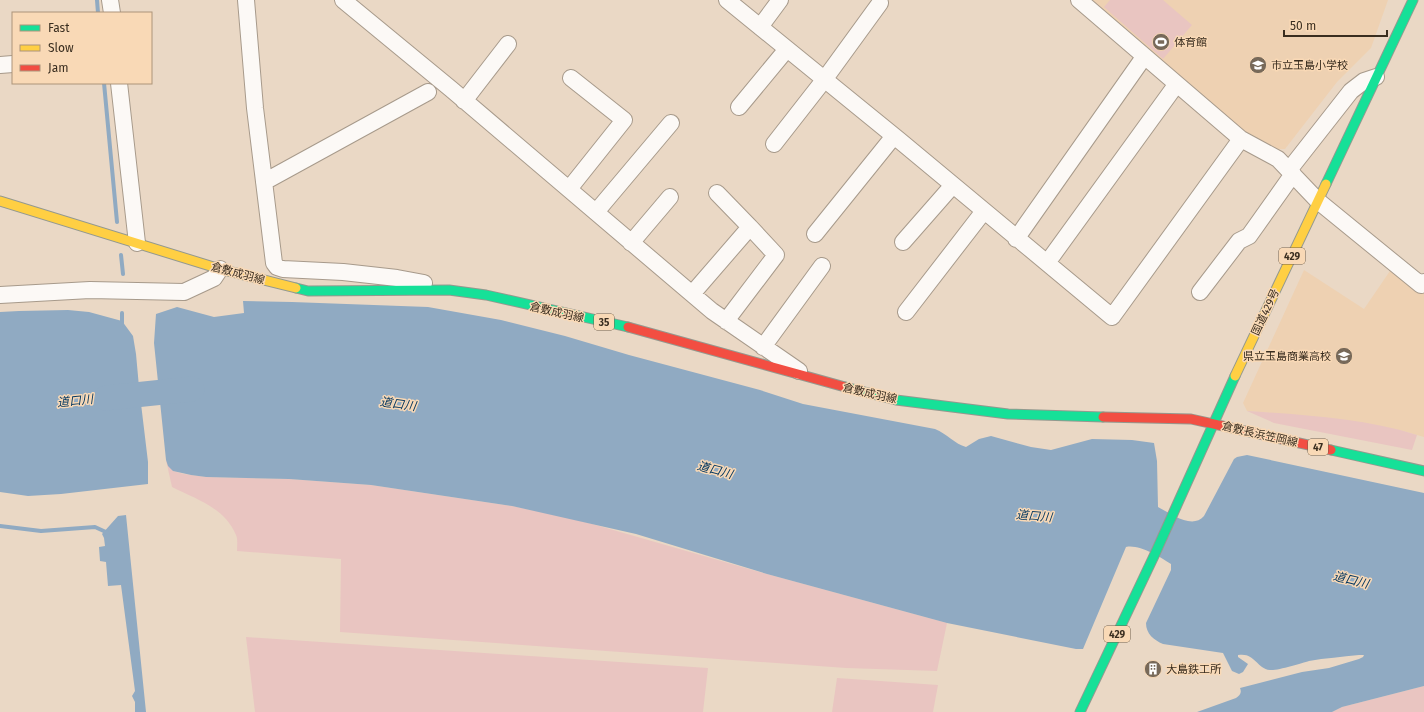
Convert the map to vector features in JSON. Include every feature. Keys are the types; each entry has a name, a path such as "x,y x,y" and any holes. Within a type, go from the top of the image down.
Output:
{"main road":[{"name":"国道429号","path":"1080,712 1154,556 1213,423 1413,0"},
{"name":"倉敷成羽線","path":"0,201 220,269 308,291 449,290 486,296 641,330 809,378 896,400 1008,414 1191,419 1213,423"},
{"name":"倉敷長浜笠岡線","path":"1213,423 1424,471"}],"street":[{"path":"110,0 112,12"},
{"path":"246,0 255,108 274,263 276,267 283,270 343,272 397,278 449,290"},
{"path":"343,0 692,294 726,321 809,378"},
{"path":"728,0 1112,317 1240,139"},
{"path":"760,27 780,0"},
{"path":"1079,0 1240,139 1278,159 1318,200 1421,285 1424,282"},
{"path":"774,144 824,80 880,3"},
{"path":"464,101 508,44"},
{"path":"739,107 787,49"},
{"path":"1016,239 1144,57"},
{"path":"0,65 12,64"},
{"path":"1200,292 1239,240 1249,236 1291,172 1351,91 1364,81 1376,77"},
{"path":"569,189 624,120 571,78"},
{"path":"119,84 136,243"},
{"path":"1047,263 1176,85"},
{"path":"264,182 428,92"},
{"path":"596,212 671,123"},
{"path":"816,234 894,136"},
{"path":"903,242 953,185"},
{"path":"717,193 776,255 726,321"},
{"path":"631,243 670,197"},
{"path":"906,312 984,211"},
{"path":"692,294 750,227"},
{"path":"763,347 822,266"},
{"path":"0,295 90,290 184,292 214,278 220,269"}],"shaded area":[{"name":"市立玉島小学校","path":"1086,0 1388,0 1371,48 1337,82 1285,149 1272,149 1232,125"},
{"name":"体育館","path":"1110,0 1163,0 1192,25 1163,59 1104,7"},
{"name":"県立玉島商業高校","path":"1392,268 1424,286 1424,437 1403,431 1344,420 1247,411 1243,403 1304,270 1364,309"},
{"path":"1247,411 1355,421 1397,429 1417,435 1412,450 1274,423"},
{"path":"166,460 173,471 184,474 206,477 289,479 371,485 512,506 575,519 767,574 947,623 937,671 846,668 340,632 341,559 237,551 237,537 225,518 209,505 172,487"},
{"path":"246,637 708,668 703,712 255,712"},
{"path":"837,678 938,685 933,712 832,712"},
{"path":"1424,686 1424,712 1332,712 1342,707"}],"water":[{"path":"243,301 428,307 501,320 565,336 629,355 760,390 803,404 935,429 958,444 966,447 979,439 991,436 1031,447 1051,450 1092,439 1132,440 1154,443 1157,461 1158,507 1187,521 1199,520 1204,516 1234,459 1247,455 1424,493 1424,686 1342,707 1332,712 1197,712 1236,698 1240,694 1240,688 1302,672 1329,668 1359,659 1364,655 1315,660 1270,670 1265,669 1248,656 1238,655 1238,657 1248,664 1243,672 1239,674 1232,671 1223,653 1163,644 1151,636 1147,630 1146,623 1171,570 1171,564 1137,547 1126,547 1083,649 1076,649 947,623 767,574 636,534 512,506 371,485 289,479 206,477 173,471 168,466 166,460 154,343 156,314 177,307 214,317 244,313"},
{"path":"68,310 89,312 122,321 133,336 148,462 148,484 61,494 28,496 0,492 0,312"},
{"path":"126,515 146,712 135,712 135,702 132,696 135,691 121,585 108,586 106,562 100,561 99,547 105,546 102,534 118,516"}],"waterway":[{"path":"97,0 98,12"},
{"path":"104,84 117,222"},
{"path":"121,255 123,274"},
{"path":"122,313 122,325"},
{"name":"道口川","path":"106,398 192,389"},
{"path":"0,526 41,531 95,527 108,533"}],"traffic: fast":[{"path":"1326,184 1413,0"},
{"path":"296,288 308,291 449,290 486,295 628,327"},
{"path":"1080,712 1154,556 1235,376"},
{"path":"845,387 896,400 1008,414 1103,417"},
{"path":"1331,450 1424,471"}],"traffic: slow":[{"path":"1235,376 1326,184"},
{"path":"0,201 220,269 296,288"}],"traffic: jam":[{"path":"628,327 845,387"},
{"path":"1103,417 1191,419 1331,450"}],"place":[{"name":"体育館","path":"1161,42"},
{"name":"市立玉島小学校","path":"1258,65"},
{"name":"県立玉島商業高校","path":"1344,356"},
{"name":"大島鉄工所","path":"1153,669"}]}
